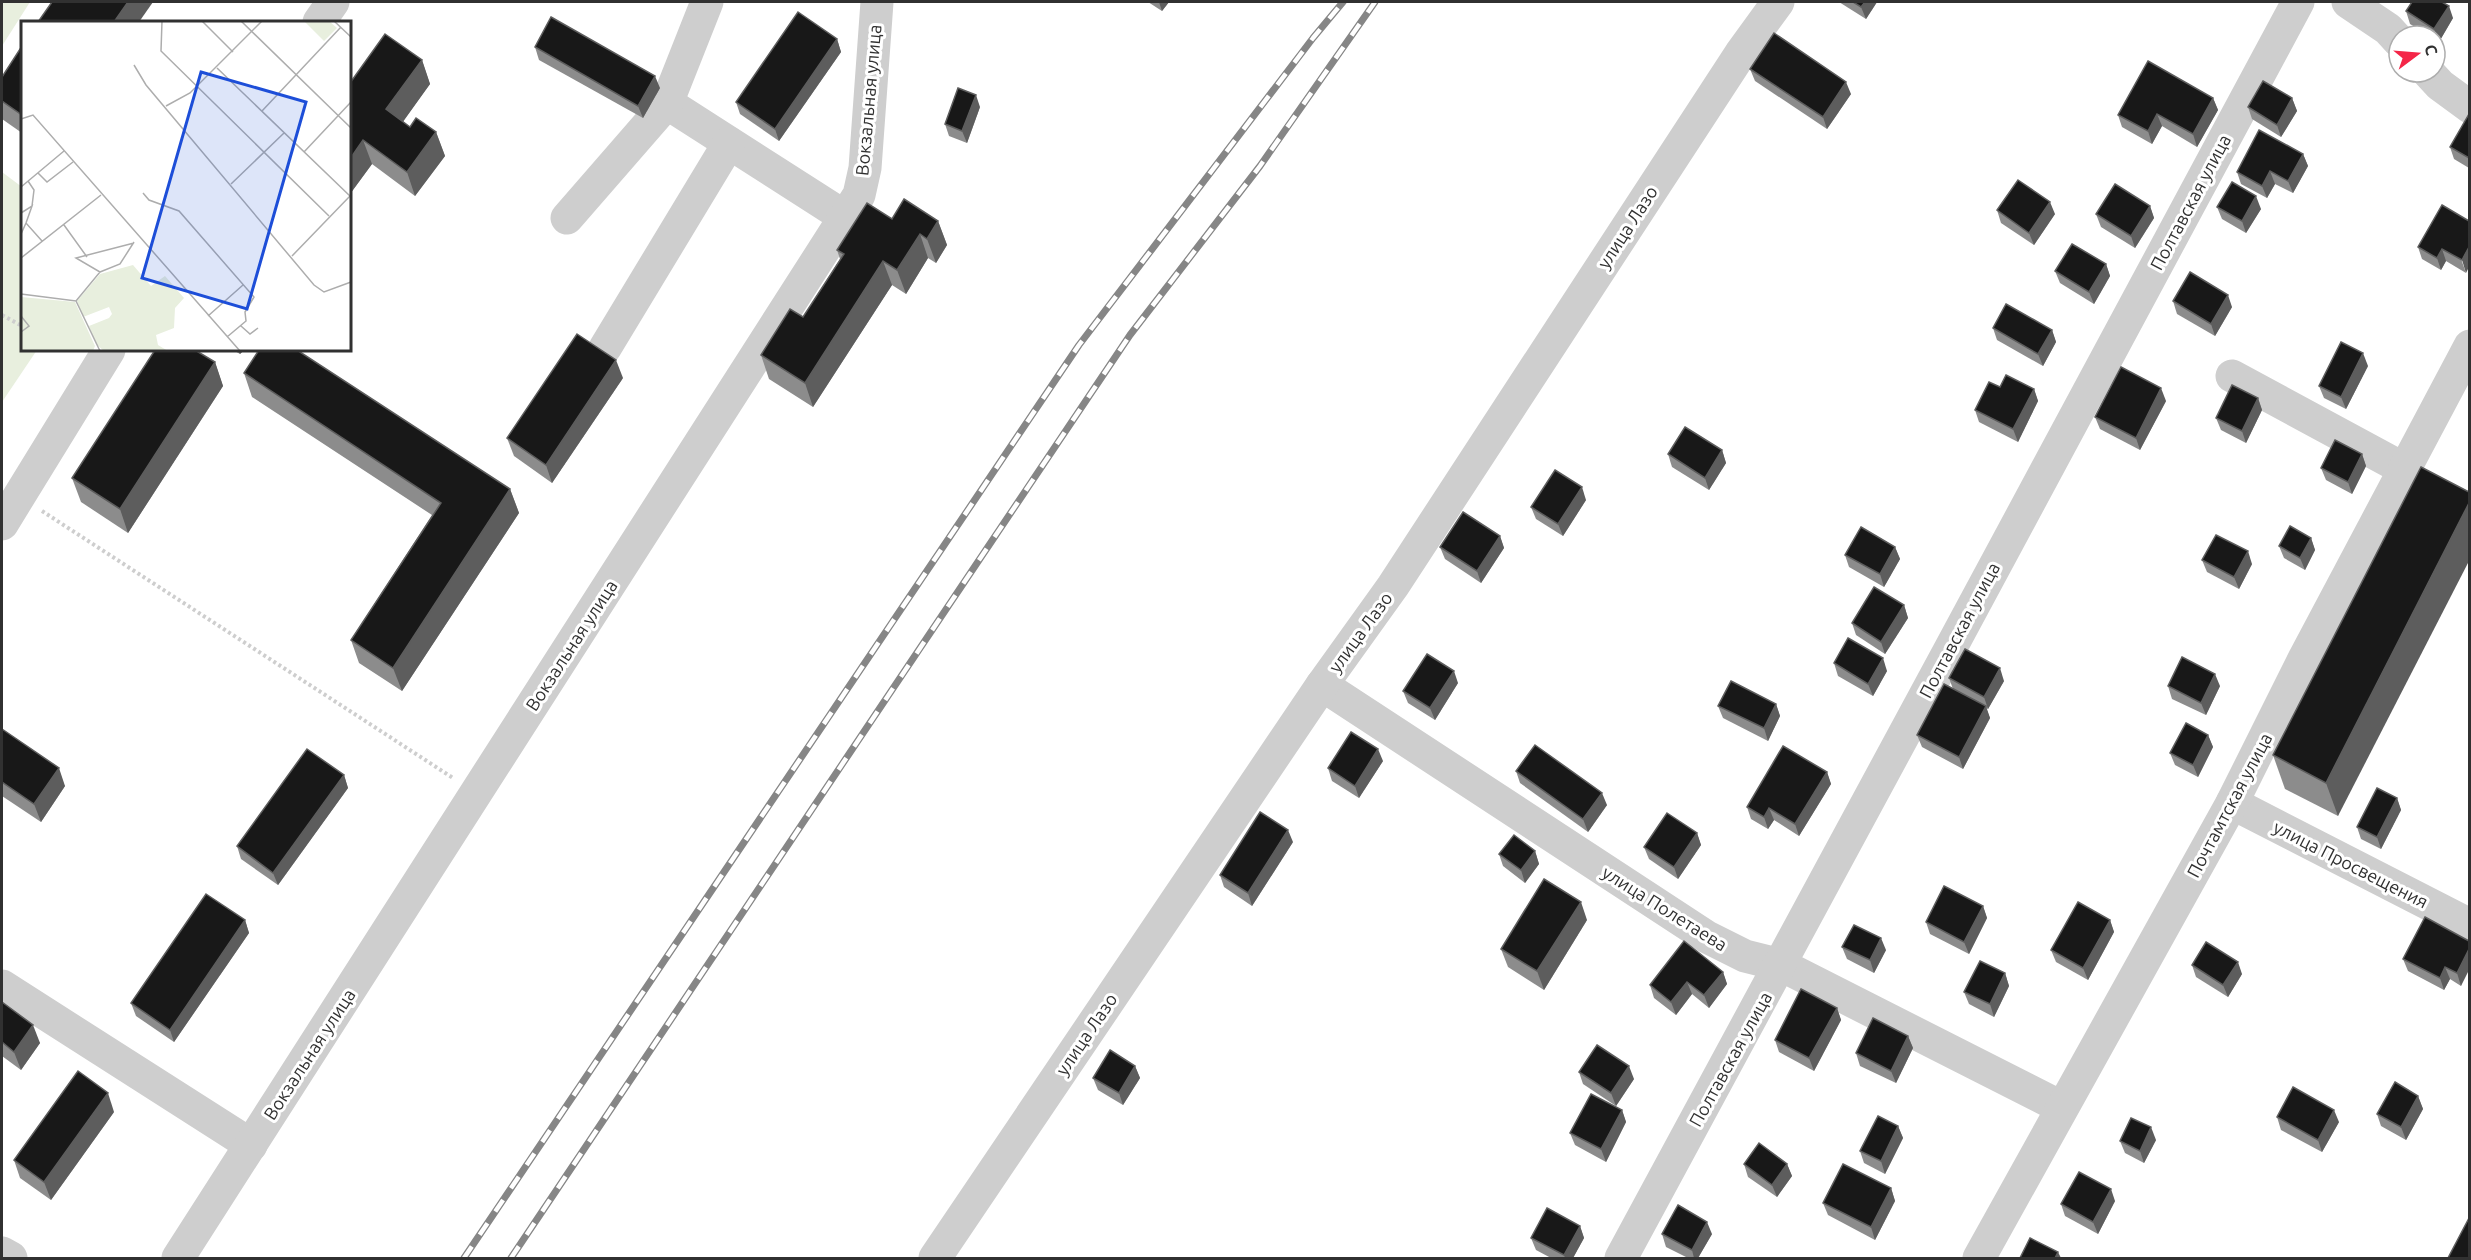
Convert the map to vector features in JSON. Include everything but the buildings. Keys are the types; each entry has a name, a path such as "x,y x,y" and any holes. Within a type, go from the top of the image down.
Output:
{"street":[{"path":"320,21 333,2"},
{"path":"567,218 667,103 707,2"},
{"name":"Вокзальная улица","path":"178,1258 859,195 865,168 877,2"},
{"name":"улица Лазо","path":"935,1258 1322,685 1393,586 1741,53 1778,2"},
{"name":"Полтавская улица","path":"1621,1258 1781,965 2298,2"},
{"path":"2348,2 2387,28"},
{"path":"2439,84 2469,107"},
{"path":"667,103 845,217"},
{"path":"605,348 729,143"},
{"name":"Почтамтская улица","path":"1979,1258 2232,803 2305,657 2469,346"},
{"path":"2,524 108,351"},
{"path":"2232,376 2404,469"},
{"name":"улица Полетаева","path":"1322,685 1707,937 1745,956 1781,965 2061,1107"},
{"name":"улица Просвещения","path":"2232,803 2469,925"},
{"path":"2,986 251,1145"},
{"path":"2,1253 11,1258"}],"path":[{"path":"2,315 21,325"},
{"path":"19,495 477,793"}],"green space":[{"path":"2,2 30,2 2,46"},
{"path":"2,172 21,186 21,351 36,351 2,402"}],"railway":[{"path":"464,1258 1079,345 1313,38 1343,2"},
{"path":"511,1258 1130,335 1260,166 1375,2"}]}
